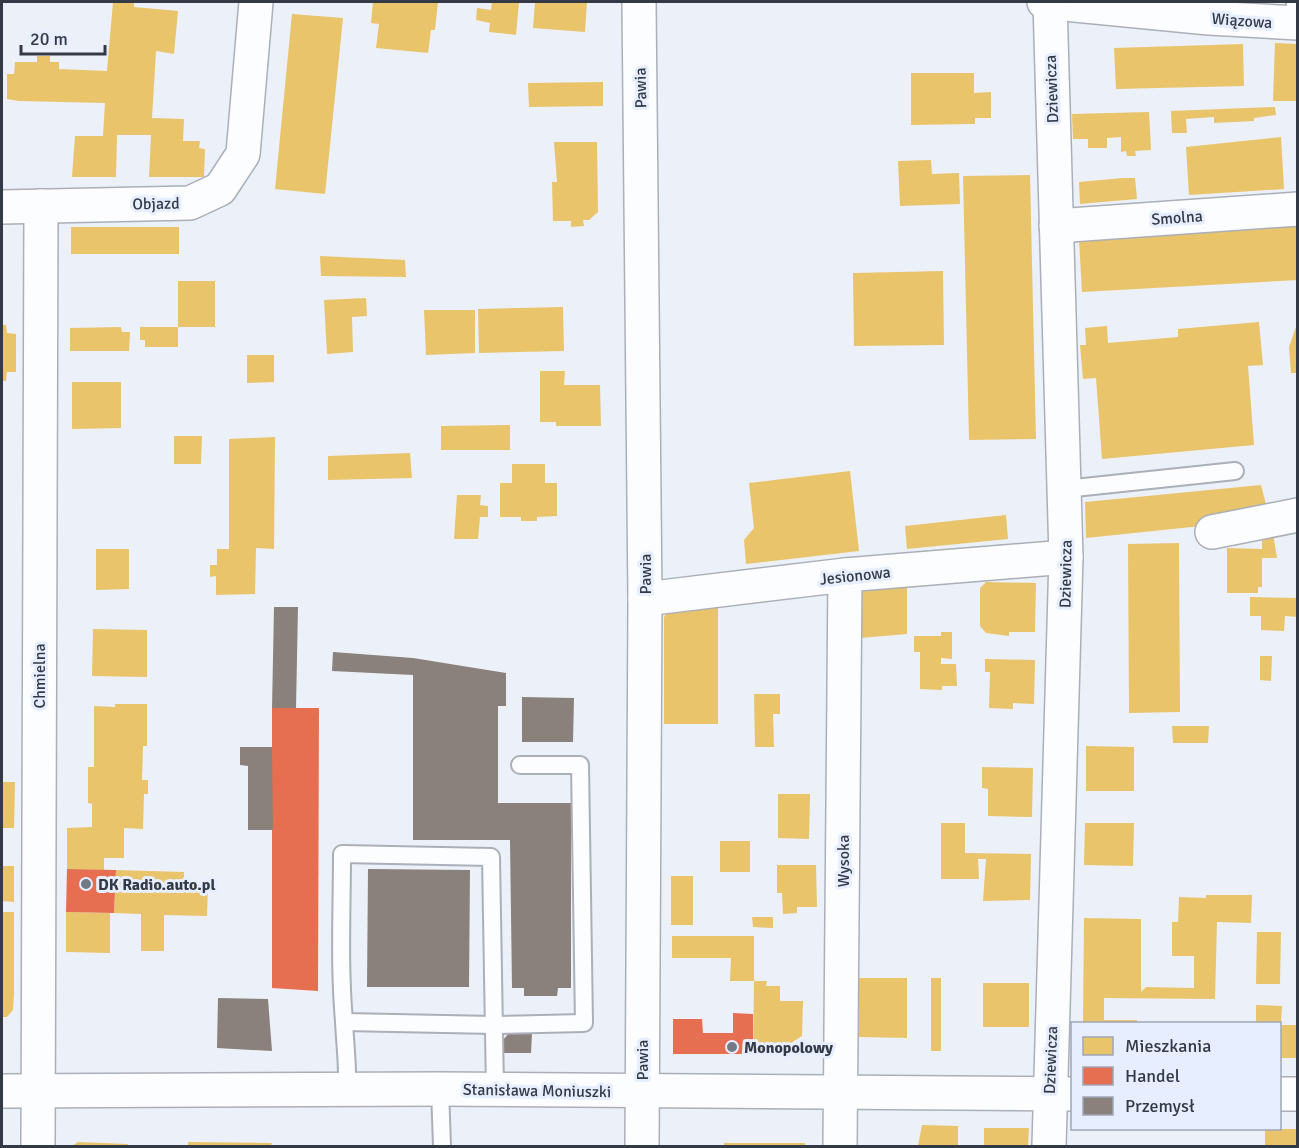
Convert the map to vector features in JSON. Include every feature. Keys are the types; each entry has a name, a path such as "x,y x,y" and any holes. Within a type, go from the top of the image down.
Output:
{"street":[{"name":"Objazd","path":"2,207 190,202 220,189 243,154 256,2"},
{"name":"Pawia","path":"639,2 645,599 642,1146"},
{"name":"Wiązowa","path":"1044,2 1296,16"},
{"name":"Dziewicza","path":"1049,1146 1061,1094 1066,557 1050,2"},
{"name":"Chmielna","path":"38,1146 41,206"},
{"name":"Smolna","path":"1056,226 1298,209"},
{"path":"1212,532 1298,515"},
{"name":"Jesionowa","path":"645,599 845,575 1066,557"},
{"name":"Wysoka","path":"840,1146 845,575"},
{"name":"Stanisława Moniuszki","path":"2,1091 440,1089 1061,1094"},
{"path":"1281,1094 1298,1094"}],"lane":[{"path":"1065,489 1235,471"},
{"path":"344,1022 494,1026 584,1023 580,765 520,765"},
{"path":"347,1090 348,1051 344,1022 342,854 401,853 491,857 495,1090"},
{"path":"440,1089 442,1146"}],"building: Mieszkania":[{"path":"113,2 134,2 134,7 178,11 174,54 156,51 152,118 184,119 183,141 200,141 199,148 205,149 204,177 149,177 151,135 117,135 116,177 72,177 75,136 103,136 105,103 7,99 7,74 14,74 15,62 37,62 37,56 50,56 50,62 59,62 59,69 107,71"},
{"path":"373,2 438,2 435,30 431,30 428,53 376,48 379,24 371,23"},
{"path":"492,2 519,2 516,35 489,32 490,23 476,20 477,8 491,10"},
{"path":"535,2 587,2 585,32 533,28"},
{"path":"292,14 343,18 325,194 275,189"},
{"path":"1275,43 1298,44 1298,101 1273,101"},
{"path":"1243,44 1244,86 1116,89 1114,48"},
{"path":"911,73 974,73 974,93 991,92 991,118 975,118 975,124 911,125"},
{"path":"603,82 603,106 529,107 528,83"},
{"path":"1275,107 1276,115 1254,118 1254,121 1214,123 1214,117 1186,119 1187,133 1172,133 1171,111"},
{"path":"1149,112 1151,150 1135,151 1136,156 1127,156 1126,151 1121,152 1121,137 1107,138 1107,148 1088,148 1088,139 1073,139 1072,114"},
{"path":"1281,137 1284,189 1189,195 1186,147"},
{"path":"554,142 597,142 598,212 589,220 583,220 584,226 571,227 571,221 553,221 552,182 557,182"},
{"path":"931,160 932,174 959,173 960,204 900,206 898,161"},
{"path":"1030,175 1036,439 969,440 963,176"},
{"path":"1135,178 1137,199 1080,204 1079,182"},
{"path":"1298,226 1298,280 1082,292 1079,239"},
{"path":"71,227 179,227 179,254 71,254"},
{"path":"320,256 405,260 406,277 321,276"},
{"path":"943,271 944,345 854,346 853,273"},
{"path":"178,281 215,281 215,327 178,327"},
{"path":"366,298 367,316 352,317 353,352 327,354 324,300"},
{"path":"563,307 564,351 479,353 478,309"},
{"path":"424,310 475,310 475,353 426,355"},
{"path":"1298,321 1298,373 1291,373 1289,347"},
{"path":"1259,322 1263,365 1248,366 1254,445 1102,459 1096,378 1083,379 1080,345 1086,345 1085,328 1107,326 1108,343 1178,337 1178,329"},
{"path":"2,325 6,325 7,333 16,334 16,372 7,372 6,381 2,381"},
{"path":"121,327 122,332 130,332 129,351 70,351 70,328"},
{"path":"140,327 178,327 178,347 145,347 145,340 140,340"},
{"path":"247,355 274,355 274,382 247,383"},
{"path":"540,371 565,371 564,385 600,385 601,426 556,426 556,422 540,422"},
{"path":"72,382 121,382 121,428 72,429"},
{"path":"510,425 510,450 441,450 441,426"},
{"path":"174,436 202,436 201,464 174,464"},
{"path":"275,437 274,549 256,548 255,594 216,595 216,576 210,577 210,565 217,565 217,549 229,549 229,439"},
{"path":"410,453 412,478 328,480 328,456"},
{"path":"512,464 545,464 545,483 557,483 557,516 537,517 537,521 521,521 521,517 500,517 500,483 512,483"},
{"path":"850,471 859,551 746,564 744,540 754,528 749,483"},
{"path":"1261,485 1268,512 1211,525 1086,538 1085,502"},
{"path":"457,495 481,495 480,505 488,506 488,517 480,517 478,539 454,539"},
{"path":"1006,515 1008,539 907,549 905,526"},
{"path":"1273,533 1277,558 1262,558 1262,587 1258,587 1258,593 1227,593 1227,548 1262,549 1262,534"},
{"path":"1179,543 1180,712 1129,713 1128,544"},
{"path":"96,549 129,549 129,589 96,590"},
{"path":"986,582 1036,583 1035,632 1009,632 1009,636 986,633 980,626 980,588"},
{"path":"907,584 907,634 860,638 861,593 866,586"},
{"path":"1250,597 1298,598 1298,617 1285,616 1284,631 1261,630 1261,616 1250,616"},
{"path":"718,603 718,724 664,724 664,617 668,611"},
{"path":"93,629 147,630 147,677 92,676"},
{"path":"941,632 952,632 952,659 941,658 941,664 956,664 957,686 942,686 942,690 920,689 920,652 914,652 914,636 941,636"},
{"path":"1260,656 1272,656 1271,681 1260,680"},
{"path":"985,659 1035,660 1034,704 1013,703 1013,709 989,708 990,672 985,672"},
{"path":"754,694 780,694 780,714 773,714 774,747 755,747"},
{"path":"115,704 147,704 147,746 143,746 142,780 148,780 148,794 144,794 143,829 124,828 124,858 104,858 104,870 67,869 67,828 92,827 92,804 88,803 88,767 94,767 94,706 115,707"},
{"path":"1172,726 1209,726 1208,743 1173,743"},
{"path":"1086,746 1134,747 1134,791 1086,791"},
{"path":"982,767 1033,768 1032,817 988,816 988,789 982,788"},
{"path":"2,782 15,782 14,828 2,828"},
{"path":"778,794 810,794 809,839 778,838"},
{"path":"941,823 965,823 965,853 1031,854 1030,900 983,901 986,859 978,859 979,879 941,879"},
{"path":"1085,823 1134,823 1133,866 1084,865"},
{"path":"720,841 750,841 750,872 720,872"},
{"path":"777,865 816,865 817,907 797,907 797,913 783,914 782,893 777,893"},
{"path":"2,866 14,866 14,902 2,901"},
{"path":"116,870 184,872 184,885 208,885 207,916 164,915 164,951 141,951 141,914 114,913"},
{"path":"671,876 693,876 693,925 671,925"},
{"path":"1206,895 1252,895 1251,923 1217,922 1215,999 1104,998 1104,1020 1137,1020 1137,1022 1083,1022 1084,918 1141,919 1141,992 1146,987 1194,988 1194,956 1172,956 1172,922 1178,922 1179,897 1206,898"},
{"path":"2,912 14,912 13,1010 7,1017 2,1017"},
{"path":"66,912 110,913 110,953 66,952"},
{"path":"752,917 773,917 773,928 753,927"},
{"path":"1257,932 1281,932 1280,984 1256,984"},
{"path":"672,936 754,936 754,981 730,981 731,958 672,958"},
{"path":"859,978 907,978 907,1038 859,1037"},
{"path":"931,978 941,978 941,1051 931,1051"},
{"path":"754,981 767,981 766,986 780,986 780,1001 803,1001 802,1036 791,1043 771,1043 771,1054 753,1054"},
{"path":"983,983 1029,983 1029,1027 983,1027"},
{"path":"1256,1005 1282,1006 1281,1023 1256,1022"},
{"path":"1281,1025 1298,1025 1298,1058 1281,1058"},
{"path":"922,1125 958,1126 958,1146 918,1146"},
{"path":"984,1128 1029,1128 1028,1146 984,1146"},
{"path":"1298,1129 1298,1146 1265,1146 1265,1130"},
{"path":"78,1142 128,1144 128,1146 72,1146"},
{"path":"188,1142 272,1143 271,1146 188,1146"},
{"path":"724,1143 805,1143 805,1146 724,1146"}],"building: Handel":[{"path":"272,708 319,708 318,991 272,988"},
{"path":"67,869 116,870 114,913 66,912"},
{"path":"733,1013 753,1014 753,1054 673,1054 673,1019 702,1019 703,1033 733,1033"}],"building: Przemysł":[{"path":"274,607 298,607 296,708 272,708"},
{"path":"333,652 413,658 506,673 506,706 498,706 498,803 571,803 571,988 558,988 557,996 524,996 524,988 512,988 510,840 413,840 413,675 332,671"},
{"path":"522,697 574,698 573,742 522,742"},
{"path":"240,747 272,747 273,830 248,830 248,766 240,765"},
{"path":"368,869 470,870 469,987 367,987"},
{"path":"218,998 268,999 272,1051 217,1048"},
{"path":"509,1033 532,1033 531,1053 503,1053 503,1040"}],"place":[{"name":"DK Radio.auto.pl","path":"86,884"},
{"name":"Monopolowy","path":"732,1047"}]}
